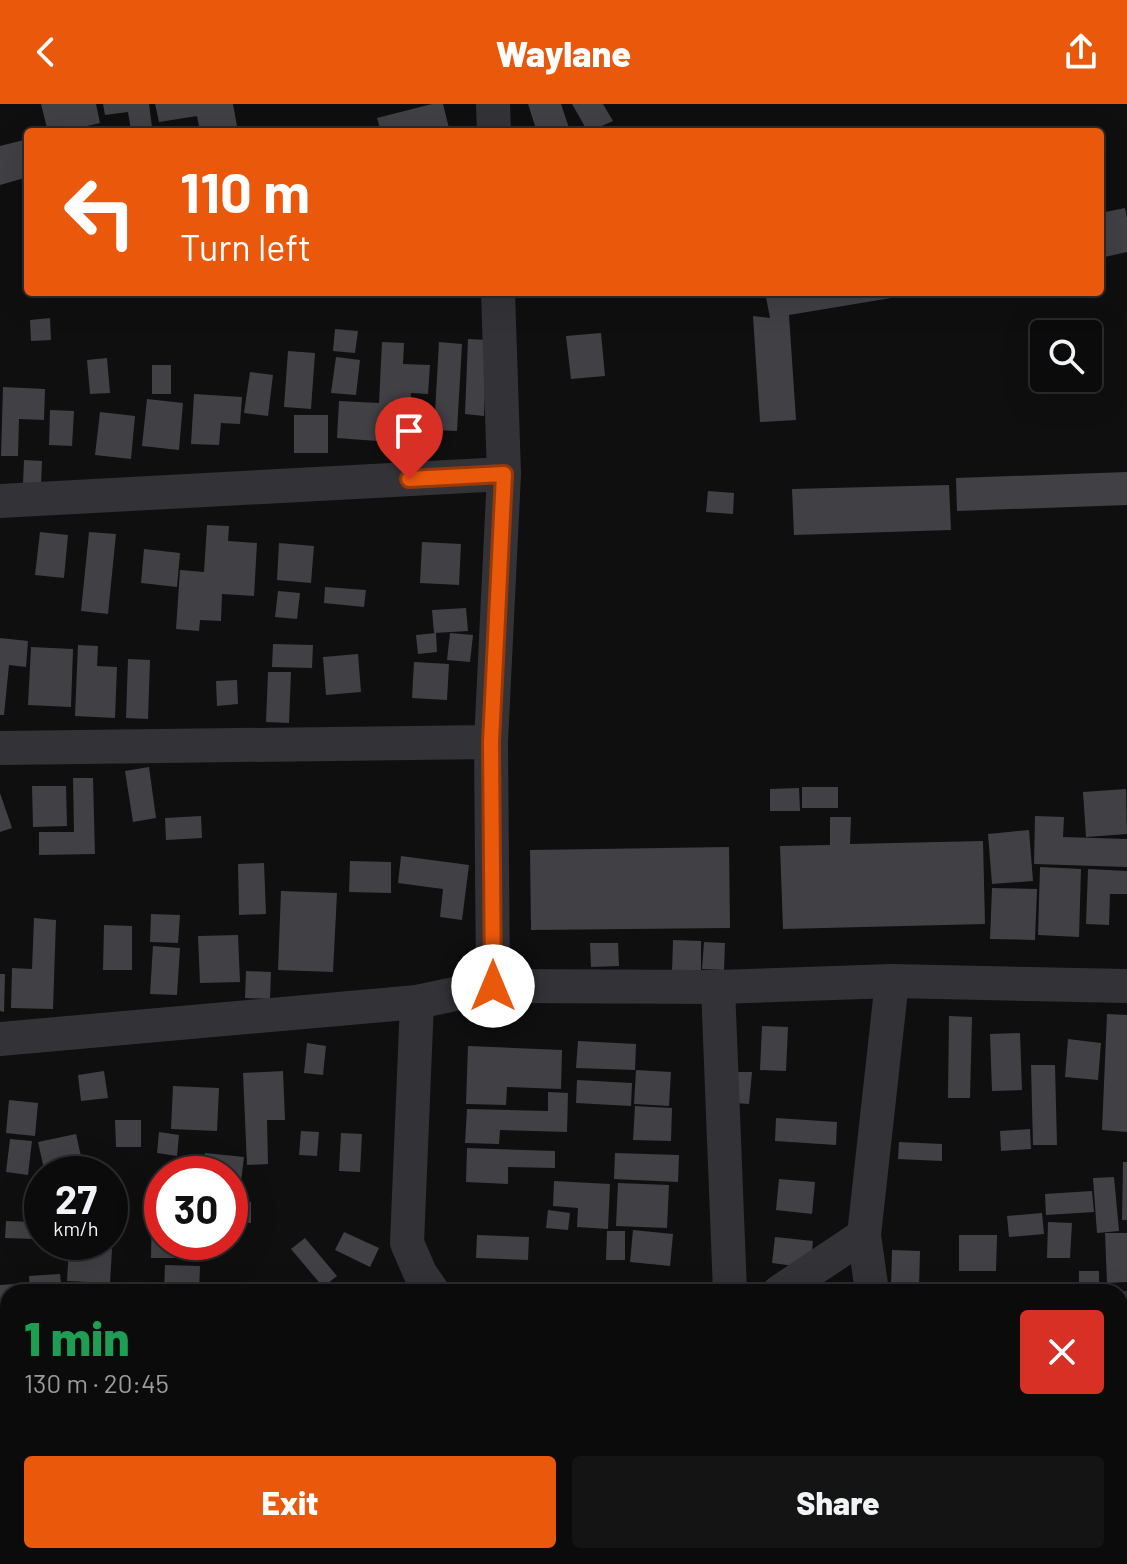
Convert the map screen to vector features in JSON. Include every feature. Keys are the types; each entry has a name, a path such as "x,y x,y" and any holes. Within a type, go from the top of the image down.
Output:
{"street":[{"path":"493,104 494,128"},
{"path":"493,986 491,742 504,474 498,296"},
{"path":"0,501 504,474"},
{"path":"0,748 491,742"},
{"path":"0,1039 417,1002 493,986 718,987 892,981 1127,986"},
{"path":"871,1284 864,1235 892,981"},
{"path":"718,987 730,1284"},
{"path":"417,1002 407,1243 428,1284"},
{"path":"791,1284 864,1235"}],"building":[{"path":"41,104 96,104 100,123 79,128 47,128"},
{"path":"103,104 149,104 152,127 131,128 128,112 105,115"},
{"path":"155,104 233,104 237,126 199,128 197,116 159,122"},
{"path":"443,104 449,128 380,128 377,118"},
{"path":"528,104 561,104 569,128 536,128"},
{"path":"572,104 603,104 613,121 597,128 586,128"},
{"path":"24,140 24,178 0,185 0,146"},
{"path":"1125,208 1127,252 1104,257 1104,212"},
{"path":"766,296 903,296 789,315 796,420 760,422 753,316 770,318"},
{"path":"50,318 51,340 31,341 30,320"},
{"path":"335,329 358,331 355,353 333,351"},
{"path":"601,333 605,376 571,379 566,336"},
{"path":"468,339 487,340 484,416 465,414"},
{"path":"382,342 404,343 403,364 430,365 428,394 411,393 409,428 377,427 377,441 337,438 339,401 379,403"},
{"path":"439,342 462,344 457,431 434,430"},
{"path":"288,351 315,353 311,409 284,407"},
{"path":"336,357 360,360 356,395 331,393"},
{"path":"107,358 110,393 90,394 87,360"},
{"path":"152,365 171,365 171,394 152,394"},
{"path":"250,372 273,375 268,416 244,413"},
{"path":"3,387 45,389 44,420 19,419 18,456 1,456"},
{"path":"194,394 242,397 240,424 221,423 219,445 191,444"},
{"path":"147,399 183,403 179,450 142,446"},
{"path":"50,410 74,411 72,446 49,445"},
{"path":"100,412 135,416 131,459 95,455"},
{"path":"294,415 328,415 328,453 294,453"},
{"path":"24,460 42,461 41,485 23,484"},
{"path":"1127,472 1127,505 957,511 956,478"},
{"path":"949,485 951,530 794,535 792,489"},
{"path":"708,491 734,493 733,514 706,512"},
{"path":"207,525 229,526 228,541 257,543 254,596 222,594 221,621 200,620 199,631 176,629 180,570 204,572"},
{"path":"40,532 68,535 64,578 35,575"},
{"path":"89,532 116,534 108,614 81,611"},
{"path":"422,542 461,544 459,585 420,583"},
{"path":"279,543 314,546 311,583 277,580"},
{"path":"144,549 180,553 177,587 141,583"},
{"path":"325,587 366,590 364,607 324,603"},
{"path":"278,591 300,593 297,619 275,617"},
{"path":"466,608 468,631 434,633 432,610"},
{"path":"436,633 437,652 418,654 416,635"},
{"path":"450,633 473,635 470,662 447,660"},
{"path":"0,638 28,641 26,667 9,665 4,715 0,715"},
{"path":"273,644 313,645 312,668 272,667"},
{"path":"78,645 98,646 97,666 117,667 115,718 75,716"},
{"path":"31,647 73,649 71,707 28,705"},
{"path":"358,654 361,692 326,695 323,657"},
{"path":"128,659 150,660 148,719 126,718"},
{"path":"414,662 449,664 447,700 412,698"},
{"path":"268,672 291,672 289,723 266,722"},
{"path":"237,680 238,704 217,706 216,681"},
{"path":"149,767 156,818 133,822 125,771"},
{"path":"73,778 93,778 95,854 39,855 39,832 74,832"},
{"path":"32,786 66,786 67,826 33,827"},
{"path":"802,787 838,787 838,808 802,808"},
{"path":"799,788 800,811 770,811 770,789"},
{"path":"1126,789 1127,834 1086,837 1083,792"},
{"path":"0,793 12,828 0,832"},
{"path":"201,816 202,838 166,840 165,818"},
{"path":"1035,816 1064,817 1063,837 1127,839 1127,867 1034,864"},
{"path":"830,817 851,817 850,844 983,841 985,924 783,929 780,846 830,845"},
{"path":"1029,830 1033,881 992,884 988,834"},
{"path":"729,847 730,928 531,930 530,850"},
{"path":"401,856 469,865 462,920 440,917 443,889 398,883"},
{"path":"350,861 391,862 391,893 349,892"},
{"path":"264,863 266,914 239,915 238,864"},
{"path":"1040,867 1081,869 1079,937 1038,935"},
{"path":"1088,869 1127,871 1127,894 1110,894 1109,925 1086,924"},
{"path":"992,888 1037,889 1035,940 990,939"},
{"path":"281,891 337,893 333,972 278,970"},
{"path":"151,914 180,915 178,943 150,942"},
{"path":"34,918 56,920 53,1009 11,1008 12,968 32,969"},
{"path":"104,925 132,926 132,970 103,970"},
{"path":"238,935 240,982 200,983 198,936"},
{"path":"673,940 701,941 701,973 672,972"},
{"path":"704,942 725,943 724,970 702,969"},
{"path":"590,943 618,943 619,966 591,967"},
{"path":"153,946 180,948 177,995 150,994"},
{"path":"246,971 271,972 270,999 245,998"},
{"path":"0,974 5,974 4,1012 0,1011"},
{"path":"1107,1014 1127,1015 1127,1132 1102,1130"},
{"path":"949,1016 972,1017 970,1098 948,1098"},
{"path":"762,1026 788,1027 786,1071 760,1070"},
{"path":"1020,1033 1022,1090 992,1091 990,1034"},
{"path":"1068,1039 1101,1043 1098,1080 1065,1077"},
{"path":"578,1041 636,1044 635,1070 576,1068"},
{"path":"307,1043 326,1046 323,1075 304,1073"},
{"path":"468,1046 562,1050 561,1089 507,1087 506,1105 466,1104"},
{"path":"1031,1065 1055,1065 1057,1145 1033,1145"},
{"path":"636,1070 671,1072 669,1106 634,1104"},
{"path":"104,1071 108,1098 81,1101 78,1075"},
{"path":"283,1071 285,1120 267,1120 268,1164 248,1165 243,1073"},
{"path":"738,1072 752,1072 749,1104 735,1103"},
{"path":"577,1080 632,1083 631,1106 576,1103"},
{"path":"173,1086 219,1088 217,1131 171,1129"},
{"path":"548,1092 568,1093 567,1132 500,1130 499,1144 465,1143 467,1109 548,1111"},
{"path":"9,1100 38,1103 35,1136 6,1133"},
{"path":"635,1106 672,1108 671,1141 633,1140"},
{"path":"776,1118 837,1122 836,1145 775,1141"},
{"path":"115,1120 141,1120 141,1147 116,1147"},
{"path":"1030,1129 1031,1149 1001,1151 1000,1131"},
{"path":"301,1131 319,1132 317,1156 299,1155"},
{"path":"159,1132 179,1135 177,1156 157,1153"},
{"path":"341,1133 362,1134 360,1172 339,1171"},
{"path":"76,1134 81,1156 41,1156 38,1142"},
{"path":"10,1139 32,1141 30,1156 24,1156 24,1174 6,1172"},
{"path":"899,1142 942,1144 942,1161 898,1159"},
{"path":"467,1148 555,1151 555,1168 508,1167 508,1184 466,1182"},
{"path":"205,1153 234,1156 205,1156"},
{"path":"615,1153 679,1155 678,1182 614,1179"},
{"path":"1123,1162 1127,1162 1127,1220 1122,1220"},
{"path":"1114,1177 1119,1231 1097,1233 1093,1178"},
{"path":"779,1179 815,1182 812,1214 776,1210"},
{"path":"554,1181 610,1184 608,1229 577,1227 578,1208 553,1206"},
{"path":"618,1183 669,1185 667,1228 616,1226"},
{"path":"1092,1191 1094,1212 1046,1215 1045,1194"},
{"path":"248,1202 251,1202 251,1223 248,1223"},
{"path":"548,1210 570,1213 568,1230 546,1228"},
{"path":"1042,1213 1044,1234 1009,1237 1007,1216"},
{"path":"6,1221 24,1222 24,1239 5,1238"},
{"path":"1048,1222 1072,1223 1070,1258 1047,1258"},
{"path":"633,1230 673,1234 670,1266 630,1262"},
{"path":"607,1231 625,1231 625,1260 606,1260"},
{"path":"344,1232 379,1248 370,1267 335,1250"},
{"path":"1105,1233 1127,1233 1127,1282 1107,1283"},
{"path":"477,1235 529,1237 528,1260 476,1258"},
{"path":"959,1235 997,1235 996,1271 959,1271"},
{"path":"775,1237 813,1241 810,1268 772,1263"},
{"path":"305,1238 337,1276 327,1284 320,1284 291,1249"},
{"path":"892,1250 920,1251 919,1284 891,1284"},
{"path":"68,1260 111,1260 110,1283 67,1281"},
{"path":"165,1265 200,1266 199,1284 164,1284"},
{"path":"1079,1271 1099,1271 1099,1284 1079,1284"},
{"path":"60,1274 61,1284 30,1284 29,1276"}],"route":[{"path":"409,479 504,474 491,742 493,986"}]}
